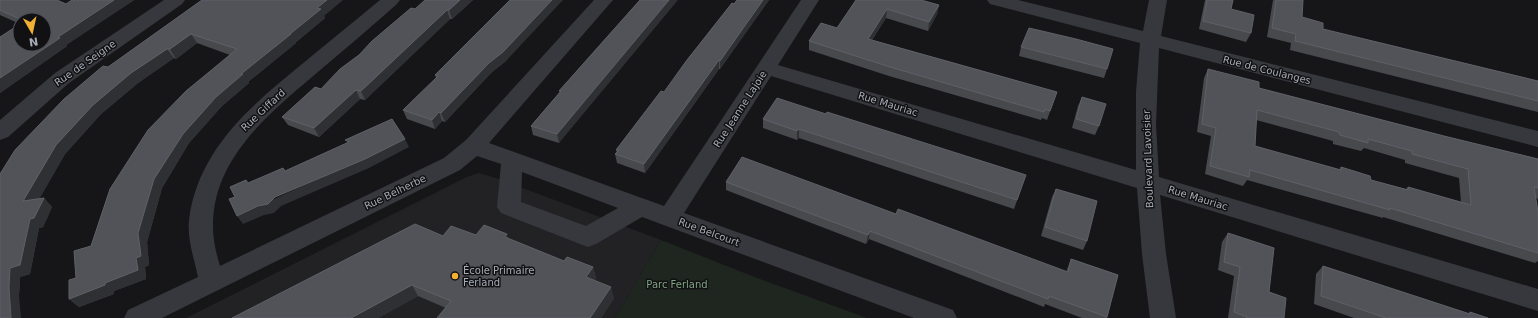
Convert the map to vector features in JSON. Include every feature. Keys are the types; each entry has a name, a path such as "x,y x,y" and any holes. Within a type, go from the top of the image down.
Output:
{"street":[{"name":"Rue de Seigne","path":"0,132 62,78 176,0"},
{"name":"Rue Giffard","path":"211,282 207,257 201,240 201,221 203,203 209,185 225,152 246,123 391,0"},
{"name":"Rue Belherbe","path":"137,318 452,164 474,146 604,0"},
{"name":"Rue Jeanne Lajoie","path":"669,217 810,0"},
{"name":"Rue de Coulanges","path":"996,0 1538,139"},
{"name":"Boulevard Lavoisier","path":"1158,0 1150,40 1146,107 1148,183 1154,263 1163,318"},
{"name":"Rue Mauriac","path":"766,68 1538,300"},
{"name":"Rue Belcourt","path":"474,146 944,318"},
{"path":"512,160 509,207 588,237 639,207"}],"shaded area":[{"name":"École Primaire Ferland","path":"479,173 499,179 661,240 615,318 186,318 467,177"}],"green space":[{"name":"Parc Ferland","path":"661,240 752,276 867,318 615,318"}],"building":[{"path":"0,0 57,0 66,4 72,0 114,0 58,37 60,38 52,43 52,12 12,12 12,15 0,10"},
{"path":"202,0 327,0 317,8 321,9 241,74 243,74 216,97 183,134 154,179 138,233 141,256 136,258 138,270 69,299 69,280 76,278 74,251 91,246 110,189 148,130 186,91 237,49 191,34 131,73 93,105 56,145 23,201 44,198 34,218 30,219 20,265 10,268 9,287 11,318 0,318 0,174 15,150 64,99 103,66 108,67"},
{"path":"425,0 460,0 449,10 447,10 361,91 356,90 314,128 282,117 315,87 321,89 340,69 359,55 372,41 411,8 415,9"},
{"path":"510,0 552,0 503,52 489,63 441,113 439,112 432,120 403,110 438,76 435,75"},
{"path":"640,0 669,0 557,134 531,126 561,91 559,91"},
{"path":"737,0 763,0 644,164 615,154 619,150 616,150 661,91 664,92 732,3 734,4"},
{"path":"856,0 921,0 939,5 929,22 887,9 868,39 1057,92 1050,111 1045,109 1044,112 890,67 809,41 821,23 837,28"},
{"path":"1207,0 1233,0 1231,9 1254,15 1251,33 1203,21"},
{"path":"1276,0 1303,0 1302,17 1323,23 1323,29 1538,81 1538,101 1295,41 1296,34 1272,28"},
{"path":"1029,28 1113,49 1107,69 1021,47"},
{"path":"12,29 12,52 39,52 0,78 0,37"},
{"path":"1208,69 1259,82 1259,88 1538,159 1538,188 1534,187 1538,212 1538,253 1390,208 1390,210 1250,170 1249,177 1210,166 1216,128 1202,124","holes":["1257,110 1339,132 1340,135 1368,143 1368,139 1412,151 1412,154 1468,169 1471,205 1408,187 1408,190 1371,180 1370,176 1341,167 1341,170 1255,146"]},
{"path":"1082,97 1106,104 1099,126 1076,119"},
{"path":"777,98 826,114 827,112 1026,175 1017,200 799,129 797,131 763,119"},
{"path":"392,119 405,139 365,159 275,197 268,204 258,206 237,216 229,199 235,197 230,187 246,180 248,183 283,168 285,171 349,142 345,140"},
{"path":"742,157 896,214 898,209 1068,272 1071,259 1118,275 1107,317 1049,296 1048,299 870,231 868,235 726,182"},
{"path":"1056,189 1097,201 1087,241 1045,227"},
{"path":"415,224 443,236 451,226 476,235 484,225 507,234 505,237 564,261 567,257 593,267 586,277 611,287 590,318 437,318 451,301 412,285 351,318 232,318"},
{"path":"1228,233 1274,248 1269,292 1286,298 1284,318 1246,318 1247,317 1234,312 1240,267 1224,262"},
{"path":"1323,266 1470,314 1470,312 1488,318 1386,318 1321,296"}],"place":[{"name":"École Primaire Ferland","path":"455,276"}]}
